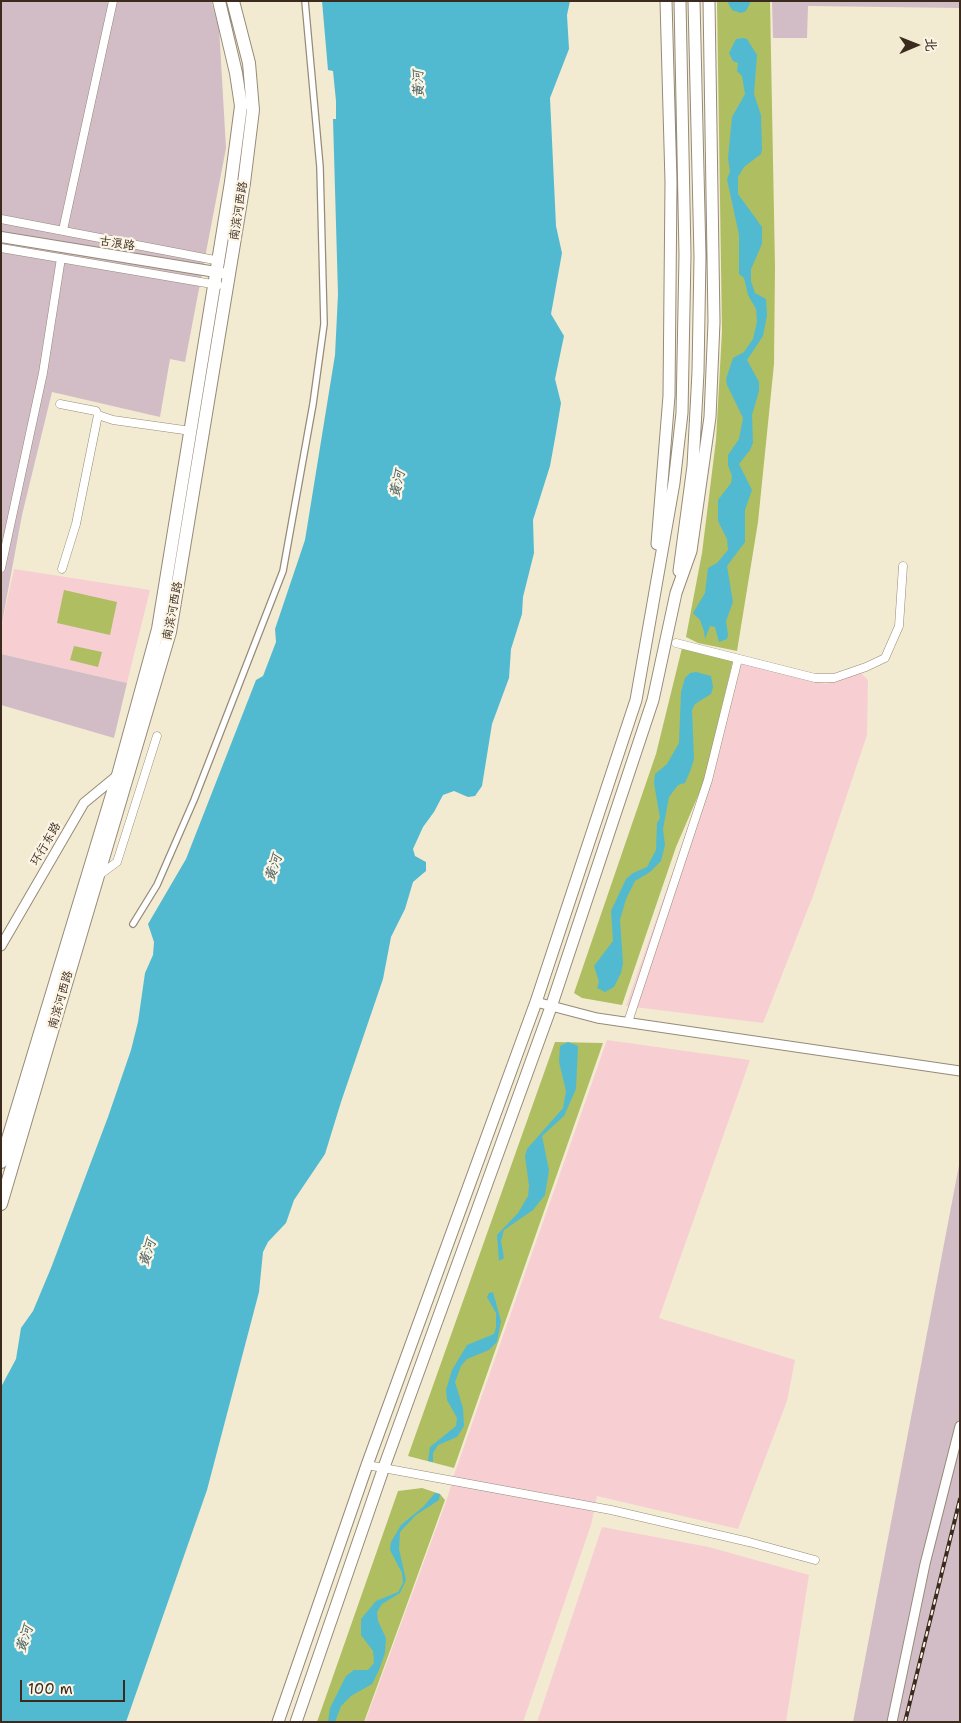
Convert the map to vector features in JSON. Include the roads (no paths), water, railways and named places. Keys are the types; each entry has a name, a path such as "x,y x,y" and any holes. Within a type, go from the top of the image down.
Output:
{"highway":[{"name":"南滨河西路","path":"1,1162 170,632 223,273 241,106 236,73 219,1"},
{"name":"南滨河西路","path":"1,1204 97,878 158,629 191,430 223,273 253,110 249,63 233,1"}],"main road":[{"path":"647,638 647,602 657,541 669,396 671,182 666,1"},
{"path":"278,1722 368,1464 536,1002 636,700 674,483 682,413 685,255 680,1"},
{"path":"296,1722 384,1467 550,1007 653,700 676,593 693,466 697,409 700,257 694,1"},
{"path":"676,593 691,551 710,417 714,322 709,1"},
{"name":"古浪路","path":"1,236 223,273"}],"street":[{"path":"63,230 113,1"},
{"path":"133,924 157,885 190,808 283,571 314,404 324,324 320,167 305,1"},
{"path":"1,220 63,230 223,273"},
{"path":"1,248 61,258 223,273"},
{"path":"1,568 43,373 61,258"},
{"path":"60,404 96,411 98,415 113,420 191,430"},
{"path":"62,570 76,524 98,415"},
{"path":"676,643 825,680 866,667 885,658 899,626 903,566"},
{"path":"628,1022 708,780 738,659"},
{"path":"97,878 118,862 157,736"},
{"name":"环行东路","path":"1,946 84,803 124,773"},
{"path":"536,1002 597,1018 960,1071"},
{"path":"892,1722 921,1583 960,1426"},
{"path":"368,1464 415,1475 611,1510 749,1542 815,1560"}],"water":[{"name":"黄河","path":"322,1 570,1 567,15 569,49 550,98 556,226 562,253 551,314 564,336 555,379 561,403 550,466 533,520 534,553 523,597 522,614 511,649 509,678 492,724 482,786 475,796 468,797 454,791 443,795 423,827 413,849 415,856 426,862 426,871 413,882 405,909 391,937 383,979 325,1154 294,1200 286,1223 268,1242 263,1252 259,1292 207,1490 126,1722 1,1722 1,1387 16,1359 21,1328 33,1311 51,1268 131,1050 138,1022 145,973 153,955 154,942 148,924 186,859 256,680 263,676 276,642 275,629 305,540 335,355 338,294 333,119 336,119 336,101 333,71 328,70"},
{"path":"727,1 751,1 746,11 741,13 732,10"},
{"path":"736,39 747,39 757,55 754,94 761,115 762,149 761,154 744,167 738,177 738,194 762,227 762,244 751,269 751,281 755,293 766,299 767,315 763,336 747,360 759,382 759,391 752,415 753,443 739,464 752,490 745,510 745,542 727,566 733,602 726,621 727,639 719,642 715,627 710,626 705,639 700,620 693,613 705,593 708,568 717,563 728,550 727,539 718,521 718,500 731,483 732,476 728,465 728,455 739,439 743,418 726,379 733,358 744,352 753,339 757,322 756,309 748,295 744,278 739,274 739,235 727,179 730,172 728,158 732,117 745,94 742,76 737,71 738,63 733,61 729,53"},
{"path":"696,672 711,676 713,687 711,694 695,704 692,710 694,759 685,783 678,785 669,797 663,829 665,845 661,861 650,872 635,881 626,899 620,920 623,963 621,973 614,987 605,992 597,988 599,982 594,966 613,941 611,911 626,879 633,873 647,867 656,850 657,823 660,818 654,783 655,774 667,764 679,743 681,692 685,678 690,673"},
{"path":"568,1042 578,1046 576,1089 564,1116 542,1136 549,1170 545,1195 533,1210 504,1230 501,1241 504,1258 499,1261 497,1235 518,1213 528,1196 529,1186 525,1156 527,1149 563,1108 566,1091 559,1062 560,1046"},
{"path":"493,1292 501,1321 497,1342 489,1350 467,1359 461,1366 455,1382 463,1408 464,1426 457,1437 438,1445 433,1453 433,1462 428,1461 430,1447 456,1426 457,1418 447,1400 446,1390 452,1370 467,1345 494,1334 496,1313 487,1297 489,1293"},
{"path":"435,1493 440,1494 439,1500 416,1515 400,1532 399,1549 406,1580 400,1593 382,1604 377,1612 378,1621 386,1638 385,1653 379,1670 372,1684 351,1696 341,1706 335,1722 328,1722 330,1708 346,1676 354,1670 368,1670 374,1663 373,1651 361,1635 361,1619 376,1601 398,1592 403,1583 402,1573 390,1550 391,1542 401,1525 423,1507"}],"railway":[{"path":"905,1722 960,1499"}]}
